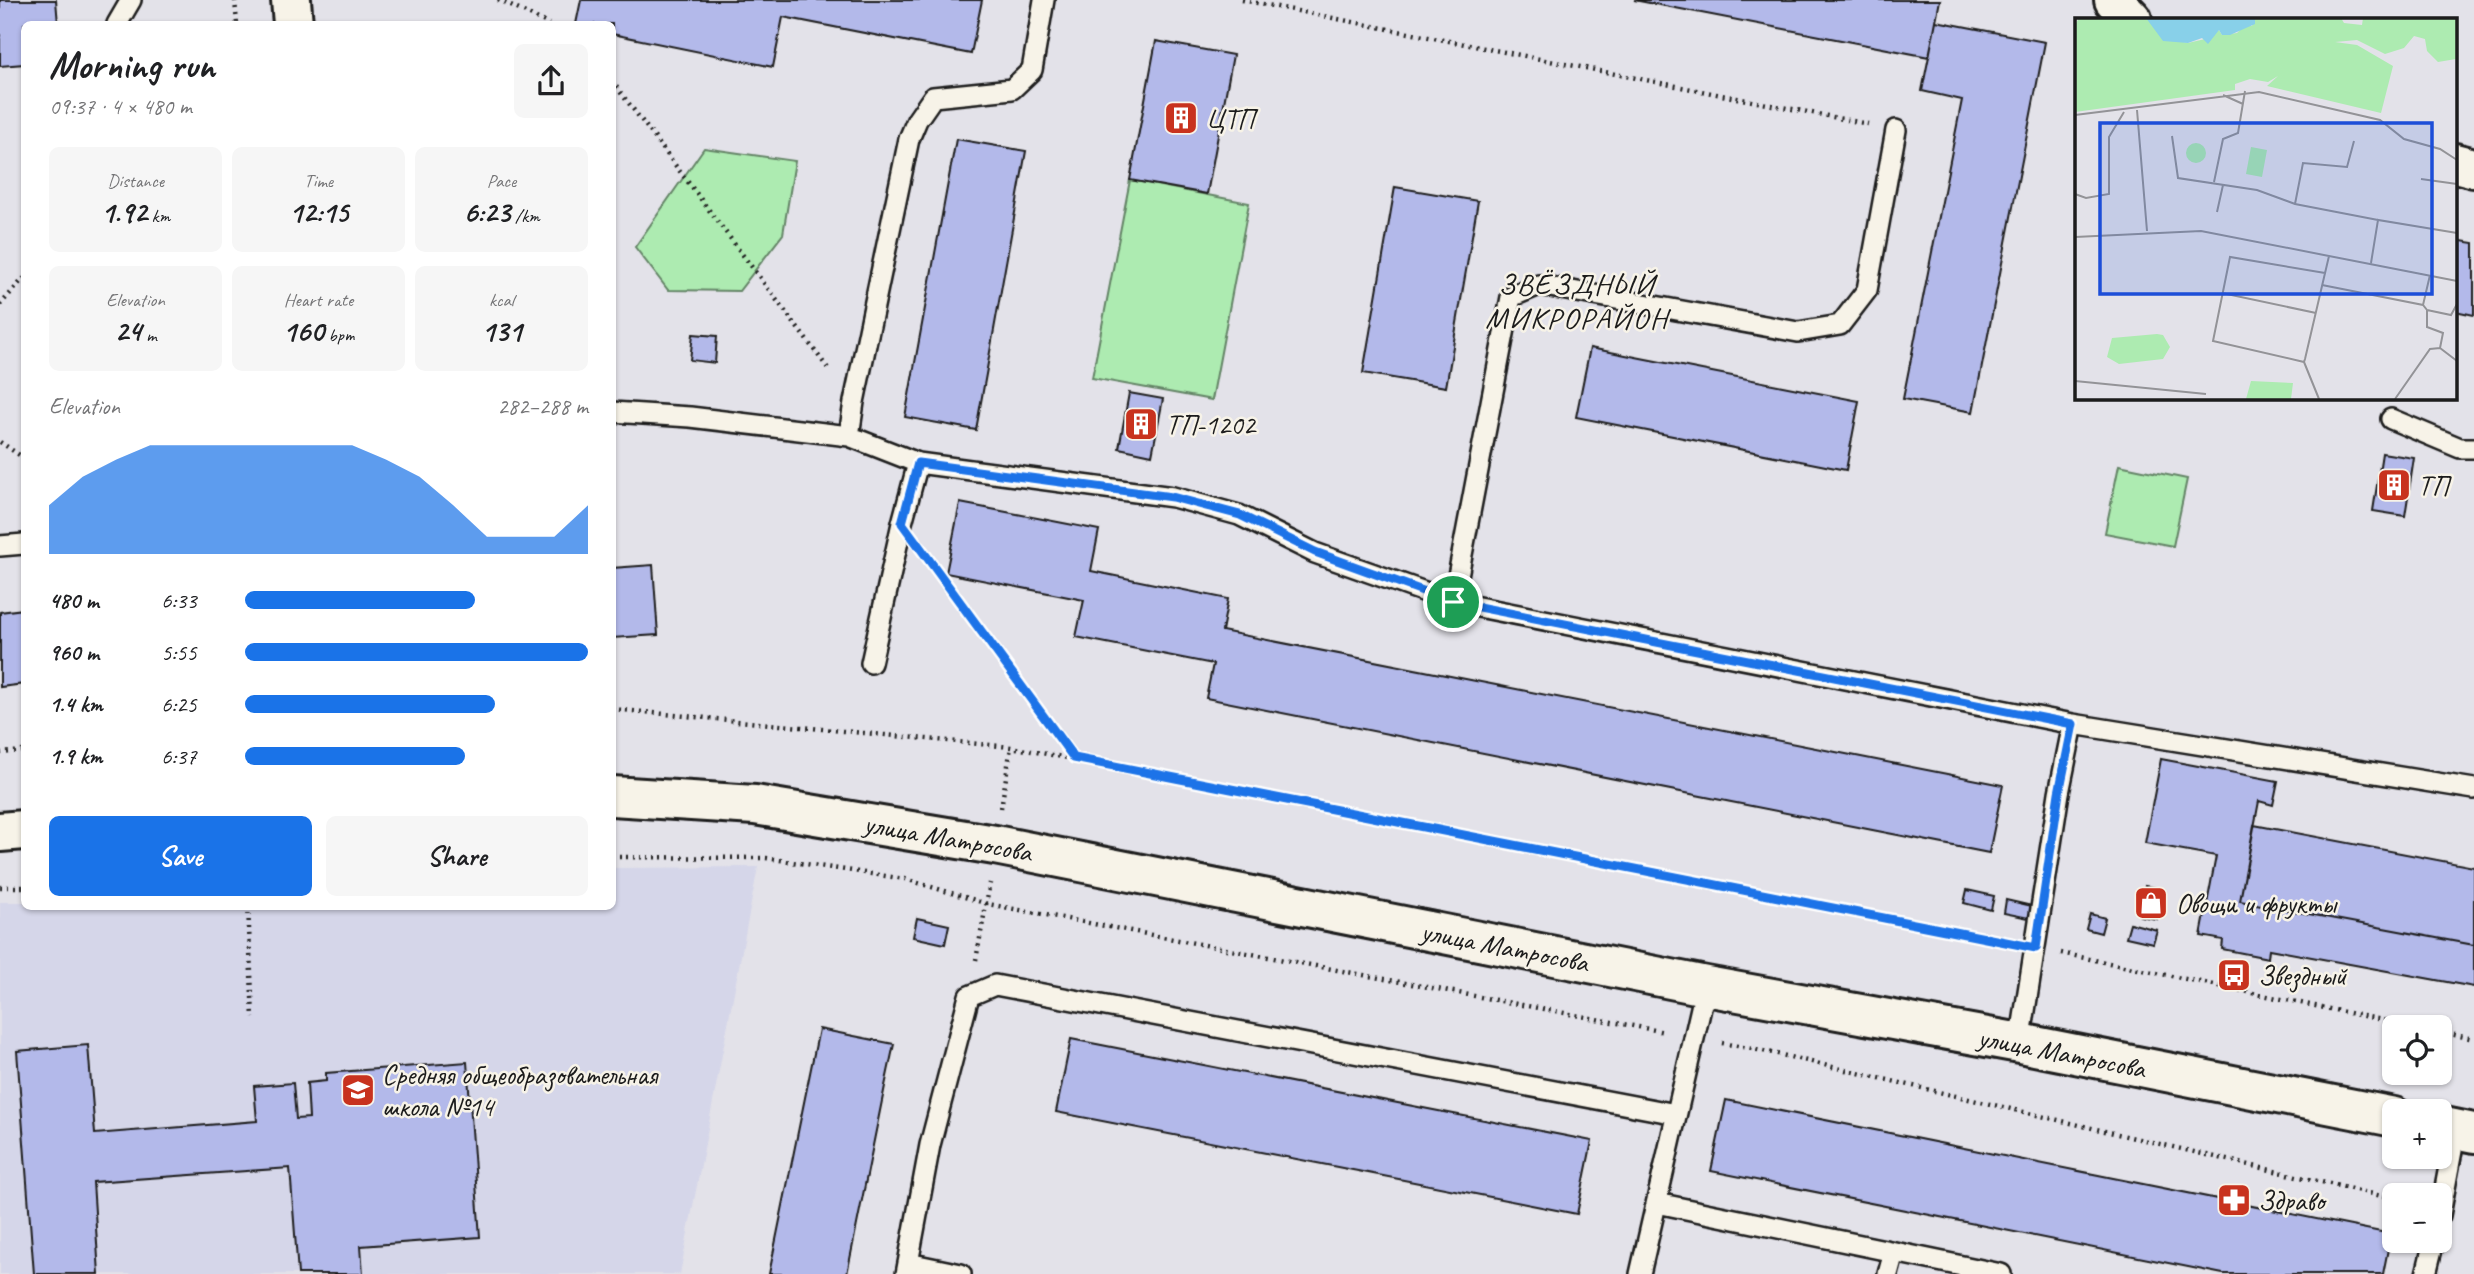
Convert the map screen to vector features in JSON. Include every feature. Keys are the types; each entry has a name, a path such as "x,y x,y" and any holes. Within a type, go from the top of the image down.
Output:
{"main road":[{"path":"291,0 293,21"},
{"path":"2114,0 2131,18"},
{"path":"2456,163 2474,168"},
{"name":"улица Матросова","path":"616,796 755,805 886,825 1706,986 2382,1115"},
{"path":"0,832 21,830"}],"lane":[{"path":"119,21 131,0"},
{"path":"849,436 909,139 917,120 933,97 1012,89 1032,70 1044,0"},
{"path":"1453,602 1511,297 1539,285 1798,332 1840,325 1867,290 1896,130"},
{"path":"616,412 690,417 849,436 918,463 1172,497 1240,515 1315,552 1453,602 2073,724 2474,789"},
{"path":"2391,419 2460,448 2474,448"},
{"path":"872,663 902,523 918,463"},
{"path":"0,546 21,544"},
{"path":"2020,1044 2059,793 2073,724"},
{"path":"961,1274 907,1268 930,1145 969,996 995,985 1676,1114"},
{"path":"1640,1274 1706,986"},
{"path":"2446,1183 2457,1129"},
{"path":"1657,1203 2001,1274"},
{"path":"1888,1274 1894,1252"},
{"path":"2426,1274 2431,1253"}],"path":[{"path":"235,0 237,21"},
{"path":"498,0 543,21"},
{"path":"1242,0 1896,130"},
{"path":"616,86 854,402"},
{"path":"0,305 21,281"},
{"path":"0,442 21,456"},
{"path":"902,523 1074,758"},
{"path":"616,709 897,734 1011,747 1074,758 2036,948 2382,1020"},
{"path":"0,753 21,751"},
{"path":"616,857 766,858 905,879 988,904 1773,1053 2382,1196"},
{"path":"0,887 21,887"},
{"path":"969,996 988,904"},
{"path":"248,910 253,1018"},
{"path":"2452,1034 2474,1039"}],"shaded area":[{"name":"Средняя общеобразовательная школа №14","path":"758,867 680,1274 0,1274 0,902 21,902 21,910 616,910 616,868"}],"green space":[{"path":"704,148 795,161 783,234 739,291 668,290 635,247"},
{"path":"1130,180 1249,203 1212,400 1092,378"},
{"path":"2119,465 2187,479 2173,546 2105,533"}],"building":[{"path":"0,0 56,0 58,21 21,21 21,64 0,66"},
{"path":"581,0 982,0 971,54 783,17 773,67 616,35 616,21 577,21"},
{"path":"1634,0 1940,0 1929,57"},
{"path":"1936,21 2045,42 1973,412 1903,399 1962,100 1922,91"},
{"name":"ЦТП","path":"1156,41 1233,55 1207,194 1130,180"},
{"path":"956,139 1026,151 976,430 905,417"},
{"path":"1395,187 1478,201 1446,387 1363,373"},
{"path":"2456,240 2474,243 2474,315 2456,311"},
{"path":"693,334 717,336 715,363 690,360"},
{"path":"1590,348 1859,401 1846,470 1576,417"},
{"name":"ТП-1202","path":"1129,393 1163,399 1152,455 1119,448"},
{"name":"ТП","path":"2382,453 2414,458 2405,516 2373,511"},
{"path":"960,503 1099,530 1091,571 1228,599 1222,631 2003,785 1989,853 1206,698 1213,664 1076,637 1084,600 946,573"},
{"path":"653,565 658,635 616,638 616,568"},
{"path":"21,609 21,684 0,687 0,612"},
{"path":"2161,759 2278,781 2273,805 2259,801 2240,901 2474,945 2474,987 2269,949 2268,958 2222,949 2223,940 2201,936 2216,856 2145,843"},
{"path":"2254,825 2474,867 2474,945 2240,901"},
{"name":"Овощи и фрукты","path":"2145,886 2163,889 2157,919 2140,916"},
{"path":"1967,890 1994,896 1991,910 1964,903"},
{"path":"2006,900 2032,906 2029,918 2004,913"},
{"path":"2090,914 2105,918 2101,933 2086,929"},
{"path":"917,918 949,925 945,944 913,937"},
{"path":"2130,923 2157,930 2153,943 2126,937"},
{"path":"819,1029 894,1044 847,1274 769,1274"},
{"path":"1071,1039 1592,1141 1577,1214 1056,1112"},
{"path":"88,1045 95,1134 257,1121 254,1086 293,1083 296,1119 309,1118 307,1083 326,1081 326,1073 467,1062 480,1237 361,1246 363,1274 298,1274 290,1168 93,1182 99,1274 34,1274 17,1051"},
{"path":"1726,1100 2382,1232 2382,1253 2387,1253 2383,1274 2223,1274 1711,1171"}],"place":[{"name":"ЦТП","path":"1181,118"},
{"name":"ТП-1202","path":"1141,424"},
{"name":"ТП","path":"2394,485"},
{"name":"Овощи и фрукты","path":"2151,903"},
{"name":"Звездный","path":"2234,975"},
{"name":"Средняя общеобразовательная школа №14","path":"358,1090"},
{"name":"Здраво","path":"2234,1200"}],"district":[{"name":"ЗВЁЗДНЫЙ МИКРОРАЙОН","path":"1577,301"}],"route":[{"path":"918,463 1172,497 1240,515 1315,552 1453,602 2073,724 2059,793 2036,948 1074,758 902,523 918,463"}]}
